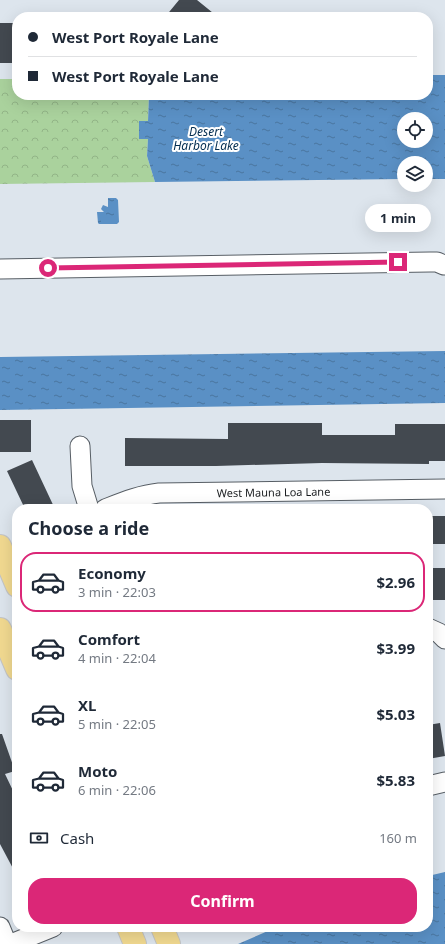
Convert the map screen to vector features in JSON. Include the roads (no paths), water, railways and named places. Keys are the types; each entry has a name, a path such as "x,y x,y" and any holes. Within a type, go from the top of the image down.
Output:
{"main road":[{"path":"0,546 12,574"},
{"path":"0,629 12,657"},
{"path":"130,932 135,944"},
{"path":"164,932 169,944"}],"street":[{"path":"0,269 430,262 437,262 445,265"},
{"path":"80,446 82,486 87,504"},
{"name":"West Mauna Loa Lane","path":"118,504 146,494 159,493 445,489"},
{"path":"433,785 445,782"},
{"path":"0,927 7,944"},
{"path":"11,944 41,932"}],"water":[{"name":"Desert Harbor Lake","path":"433,75 445,75 445,179 433,179 433,156 397,156 397,179 155,182 147,156 148,139 139,139 139,121 148,121 149,100 433,100"},
{"path":"108,198 116,198 118,200 119,222 117,224 99,224 97,212 104,212 101,209 103,205 108,207"},
{"path":"445,351 445,403 0,410 0,357"},
{"path":"445,872 445,944 238,944 266,932 433,932 433,875"}]}
